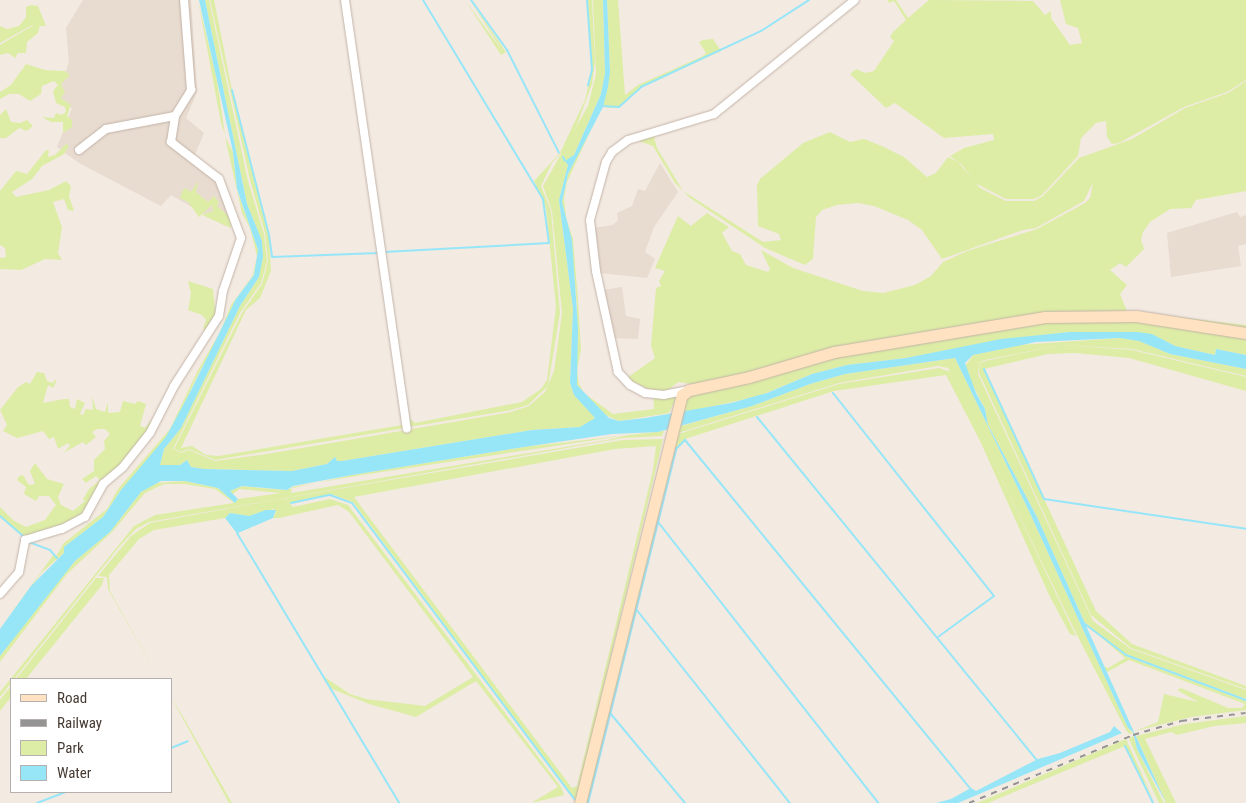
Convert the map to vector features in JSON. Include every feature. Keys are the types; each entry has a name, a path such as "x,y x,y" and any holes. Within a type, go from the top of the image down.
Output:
{"main road":[{"path":"580,803 670,434 682,395 689,390 748,377 834,352 1045,317 1136,316 1246,333"}],"street":[{"path":"0,594 19,572 26,540 62,529 85,517 103,484 123,467 150,433 174,386 216,324 223,291 241,238 219,179 172,145 170,135 175,116 191,90 184,0"},
{"path":"345,0 406,429"},
{"path":"689,390 664,395 645,392 630,385 618,372 596,271 590,220 606,162 612,152 628,140 714,114 855,0"},
{"path":"79,150 106,129 175,116"}],"shaded area":[{"path":"83,0 191,0 197,92 186,118 204,133 194,157 223,179 238,218 225,226 171,195 161,206 79,163 57,147 72,108 56,99 69,62 66,28"},
{"path":"660,163 678,192 654,227 645,252 655,259 647,278 600,273 593,228 613,225 618,220 617,213 632,206 638,189 645,191"},
{"path":"1237,212 1240,217 1246,215 1246,244 1238,246 1241,266 1171,277 1167,233"},
{"path":"622,287 626,316 640,319 638,339 613,338 603,290"}],"green space":[{"path":"198,0 217,80 225,135 221,123"},
{"path":"205,0 209,0 248,181 264,234 267,261 261,283 240,313 173,449 181,453 189,450 215,461 267,454 511,412 529,406 545,392 554,371 562,313 552,211 543,186 588,106 596,74 593,0 603,0 605,73 601,94 574,155 568,162 562,157 568,165 559,200 573,309 570,383 574,395 595,415 593,421 580,427 532,430 342,461 337,461 335,457 327,464 292,471 204,469 191,467 187,460 180,465 160,465 164,449 181,428 240,306 259,277 258,231 247,204"},
{"path":"210,0 214,0 232,90 269,235 271,271 260,298 246,310 181,448 192,446 206,455 219,456 402,425 404,419 405,428 215,460 189,449 181,452 174,449 242,313 262,284 268,261 265,233 250,180"},
{"path":"465,0 503,52 470,0 506,52 501,55"},
{"path":"587,0 592,0 595,62 592,84 575,130 563,151 552,163 541,186 551,211 560,313 548,386 528,405 511,410 409,427 407,416 415,423 522,402 541,389 547,380 556,307 546,208 534,181 560,153 585,100 592,70"},
{"path":"607,0 618,0 625,95 638,85 703,56 706,53 699,42 703,40 713,39 721,51 641,87 619,107 608,108 603,105 610,72"},
{"path":"887,0 896,0 908,18 929,0 1033,1 1045,15 1051,11 1051,18 1070,45 1082,43 1078,28 1066,24 1060,0 1246,0 1246,80 1227,92 1184,107 1119,143 1112,144 1107,137 1106,121 1096,123 1081,138 1078,156 1042,195 1034,199 1006,199 975,183 962,165 950,156 964,148 994,140 993,134 944,138 895,103 886,108 850,74 856,69 865,73 874,71 894,41 890,37 893,32 906,20 894,1 889,3"},
{"path":"31,5 38,6 46,26 30,26 0,43 0,26 7,29 19,26 26,17 26,7"},
{"path":"40,25 38,33 27,42 26,53 18,53 15,58 8,53 0,55 0,45 30,27"},
{"path":"26,64 45,70 65,71 70,75 61,84 65,92 61,98 71,105 67,116 72,120 72,127 63,133 63,122 51,122 42,117 54,118 56,113 61,115 66,112 65,107 56,103 53,91 58,85 54,81 42,86 41,94 30,101 19,94 9,94 0,99 0,92 11,85"},
{"path":"1246,81 1246,191 1196,200 1191,208 1170,209 1150,222 1143,232 1141,240 1144,249 1126,267 1120,263 1110,270 1127,285 1120,294 1127,311 1246,325 1246,330 1150,316 1041,316 699,385 678,382 666,392 654,392 627,378 655,358 651,346 656,288 661,286 659,281 665,271 655,268 678,216 691,226 707,213 729,227 722,233 732,251 740,254 746,265 768,272 770,269 761,250 793,268 863,291 883,293 915,285 931,276 943,262 967,251 1037,229 1085,203 1090,198 1093,182 1084,201 1036,228 1023,230 942,259 922,230 908,220 874,206 858,203 837,205 822,210 816,217 813,259 805,265 765,248 690,198 683,191 763,242 781,240 779,234 758,226 757,185 760,179 803,143 830,132 850,142 864,139 884,147 904,157 927,177 936,173 948,157 958,162 980,188 1006,201 1034,201 1043,196 1079,158 1132,139 1185,108 1228,93"},
{"path":"6,109 11,122 20,123 27,120 33,126 27,131 19,128 6,138 0,138 0,115"},
{"path":"600,110 567,182 564,198 566,217 573,239 578,300 581,350 577,370 577,306 571,243 562,202 568,174"},
{"path":"653,133 657,148 683,191 675,183 653,146 633,139"},
{"path":"225,137 233,152 237,190 258,250 254,275 236,299 226,325 200,371 171,431 142,469 121,490 103,517 64,547 64,553 42,572 0,629 54,554 56,556 64,543 107,509 118,489 170,429 198,370 220,332 231,305 253,275 257,256 250,228 242,213"},
{"path":"66,144 69,146 64,154 42,166 32,179 12,192 16,197 49,190 66,181 71,186 69,196 74,211 68,210 64,199 53,202 62,227 58,253 62,260 45,259 21,270 0,269 0,258 6,257 5,248 0,245 0,191 16,171 27,174 46,150 49,151 48,157 55,155"},
{"path":"198,181 196,192 208,202 214,196 219,202 217,206 230,217 231,228 202,215 213,211 212,205 199,217 188,202 180,198 185,188 191,192"},
{"path":"188,281 213,289 216,318 207,333 203,328 206,320 202,315 188,310 191,293"},
{"path":"1122,319 1246,337 1246,355 1216,349 1215,355 1175,346 1155,336 1120,332 1070,332 1001,340 906,358 847,365 812,374 759,396 683,413 682,402 688,397 811,362 1041,321"},
{"path":"1120,338 1140,341 1170,354 1246,369 1246,376 1132,349 1061,345 985,360 980,362 978,374 1093,621 1131,649 1246,690 1246,699 1126,654 1085,623 1035,513 988,425 985,409 964,368 973,355 1019,345"},
{"path":"1061,345 1132,350 1246,377 1246,391 1129,358 1075,353 1048,354 984,369 1096,611 1132,644 1246,686 1246,689 1131,648 1091,615 979,373 980,363 985,361"},
{"path":"955,358 1028,509 1128,728 1133,733 1129,734 1126,730 1076,633 948,368 938,366 839,383 675,434 674,428 752,406 810,384 845,374"},
{"path":"939,368 951,372 1076,636 1070,634 1049,595 981,443 946,375 834,391 685,439 675,449 588,803 583,803 675,435 839,384"},
{"path":"577,370 579,384 583,392 577,385"},
{"path":"37,372 44,373 47,381 53,383 55,379 56,382 53,388 48,385 43,403 69,399 70,407 75,409 77,399 85,403 80,414 83,415 86,409 93,410 92,396 96,409 105,412 108,402 108,413 120,412 123,401 135,404 138,401 146,404 140,426 145,428 151,420 154,422 88,511 73,523 25,537 0,515 0,507 13,520 26,527 45,520 56,505 49,496 39,496 36,501 24,494 26,487 17,480 19,476 23,475 29,485 35,484 30,471 35,463 47,479 64,484 58,497 61,505 73,511 85,501 83,499 89,489 100,480 96,476 86,483 82,479 94,471 94,460 105,449 104,441 110,434 105,429 98,429 92,432 96,437 86,445 83,442 63,453 70,446 68,443 58,449 54,437 49,439 43,431 17,438 3,431 7,425 0,410 18,387 26,382 30,384"},
{"path":"585,394 613,414 654,409 653,395 677,396 669,413 619,421 605,415"},
{"path":"664,431 662,436 623,438 149,522 136,529 119,547 15,678 11,678 134,526 155,515 234,503 215,489 184,484 164,484 145,493 113,531 67,574 0,662 0,656 10,642 75,561 110,532 141,492 157,483 185,481 218,488 235,503 238,499 281,493 239,489 233,494 230,491 242,486 284,490 292,488 291,493 607,440 627,435"},
{"path":"625,435 317,483 352,475 524,447"},
{"path":"663,439 576,801 353,502 331,494 289,503 286,498 623,440","holes":["656,446 653,470 577,786 572,788 354,497 615,449"]},
{"path":"285,498 293,507 330,499 348,505 561,787 564,795 531,803 558,787 476,681 416,717 369,704 330,688 323,676 350,694 366,699 425,706 473,677 349,512 338,505 279,518 273,518 276,512 274,509 249,516 230,513 225,518 154,530 139,539 109,575 110,591 158,678 108,589 107,577 98,576 131,536 150,523"},
{"path":"96,578 104,578 102,585 27,678 17,678"},
{"path":"1095,632 1126,656 1246,701 1246,710 1191,717 1135,731 1158,722 1164,694 1198,702 1177,690 1181,688 1228,708 1242,708 1245,704 1129,660 1107,672 1104,666 1108,668 1125,658"},
{"path":"10,680 10,684 0,697 0,692"},
{"path":"10,687 10,698 0,711 0,700"},
{"path":"172,699 172,699 232,803 229,803"},
{"path":"1246,716 1246,723 1214,726 1177,735 1171,732 1145,739 1176,803 1166,803 1136,736 1185,724"},
{"path":"1134,736 1137,749 1164,803 1159,803 1132,746 1129,738"},
{"path":"1126,739 1155,803 1125,746 988,803 977,803"}],"water":[{"path":"199,0 205,0 247,204 262,241 263,257 259,277 240,306 181,428 164,449 160,465 180,465 187,460 191,467 204,469 292,471 327,464 335,457 337,461 342,461 532,430 580,427 595,418 574,395 570,383 573,309 559,200 568,165 565,161 574,155 601,94 605,73 603,0 607,0 610,72 608,87 603,107 568,174 562,202 572,240 578,328 577,385 609,418 619,421 645,418 731,403 767,393 812,374 847,365 906,358 1001,339 1070,332 1137,332 1152,334 1175,346 1215,355 1216,349 1246,355 1246,369 1170,354 1139,341 1120,338 1036,342 973,355 965,363 976,393 985,409 988,425 1037,517 1166,803 1137,749 1133,732 1128,728 1028,509 955,358 845,374 810,384 752,406 658,432 612,434 524,447 352,475 293,486 287,490 242,486 230,491 238,499 235,503 218,488 185,481 161,481 141,492 110,532 75,561 0,656 0,629 31,586 64,553 64,547 103,517 121,490 171,431 236,299 254,275 258,250 237,189 233,152"},
{"path":"266,510 276,510 273,518 238,533 239,536 225,518 230,513 249,516"},
{"path":"1114,726 1122,733 958,803 936,803 951,799 971,788 976,791 1038,759 1060,753 1110,732"}],"waterway":[{"path":"384,252 549,243 543,199 423,0"},
{"path":"471,0 507,50 559,153"},
{"path":"587,0 592,70 588,85"},
{"path":"602,106 619,107 641,87 761,31 809,0"},
{"path":"232,90 269,235 272,257 379,253"},
{"path":"563,157 565,161"},
{"path":"984,369 1044,499 1246,529"},
{"path":"167,437 191,393"},
{"path":"833,393 994,596 938,637"},
{"path":"757,417 1037,760"},
{"path":"588,803 676,449 685,440 971,790"},
{"path":"291,503 330,495 352,503 574,799"},
{"path":"0,516 24,537"},
{"path":"658,522 878,803"},
{"path":"237,533 399,803"},
{"path":"29,542 50,550 57,558"},
{"path":"636,609 790,803"},
{"path":"1085,624 1126,655 1246,700"},
{"path":"610,713 685,803"},
{"path":"172,748 188,741"},
{"path":"1125,746 1153,803"},
{"path":"37,803 62,793"}],"railway":[{"path":"969,803 1133,735 1181,721 1246,713"}]}
